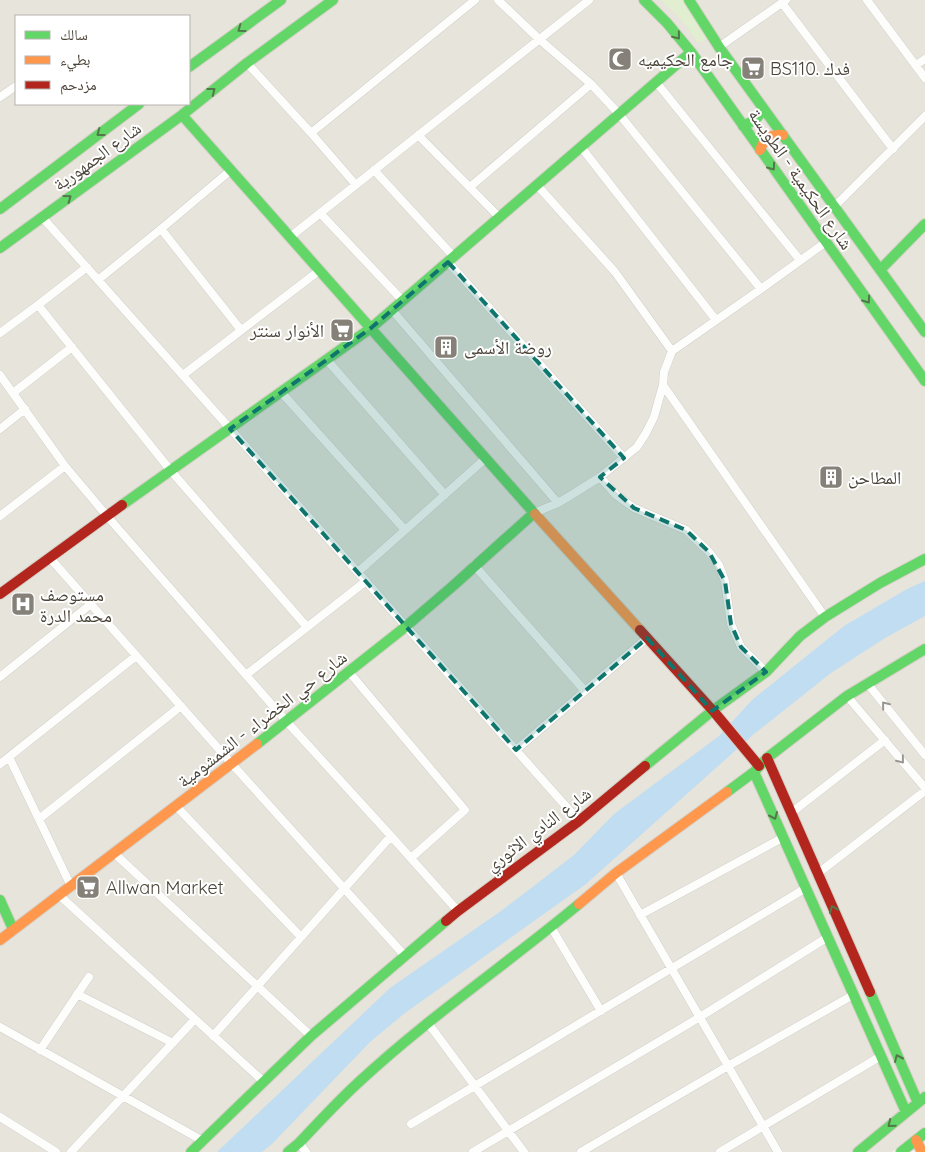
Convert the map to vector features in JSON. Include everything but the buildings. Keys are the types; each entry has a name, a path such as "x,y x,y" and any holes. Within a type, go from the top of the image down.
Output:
{"street":[{"path":"190,66 281,0"},
{"name":"شارع الجمهورية","path":"0,248 333,0"},
{"path":"311,133 474,0"},
{"path":"498,0 591,84 619,114 761,289"},
{"path":"290,237 589,0"},
{"name":"شارع الحكيمية - الطويسة","path":"644,0 667,23 691,52 925,381"},
{"name":"شارع الحكيمية - الطويسة","path":"688,0 719,47 925,332"},
{"path":"867,0 925,78"},
{"path":"719,47 784,2 893,149"},
{"path":"0,594 371,328 691,52"},
{"path":"916,65 925,59"},
{"path":"248,63 356,185"},
{"path":"656,82 800,260"},
{"path":"470,187 591,84"},
{"path":"0,97 15,87"},
{"name":"شارع الجمهورية","path":"0,209 138,105"},
{"path":"743,126 756,120 764,109"},
{"path":"182,114 534,513 760,765 791,813 871,997 921,1100 858,1152"},
{"path":"834,207 925,116"},
{"path":"418,135 499,217"},
{"path":"760,150 764,140 768,137 783,135"},
{"path":"581,147 716,320"},
{"path":"98,280 232,170"},
{"path":"374,170 624,458"},
{"path":"537,185 615,272 672,351"},
{"path":"320,213 403,301"},
{"path":"42,217 578,821"},
{"path":"880,270 925,224"},
{"path":"161,229 241,330"},
{"path":"534,513 558,503 600,477 637,448 654,417 663,385 664,372 672,351 826,242"},
{"path":"0,333 87,267"},
{"path":"183,376 320,270"},
{"path":"38,305 171,471 307,627"},
{"path":"392,310 558,503"},
{"path":"13,393 72,347"},
{"path":"327,360 445,494"},
{"path":"0,375 65,466 107,516 287,722 458,911"},
{"path":"663,385 825,617"},
{"path":"281,392 405,530"},
{"path":"0,429 25,409"},
{"path":"358,572 486,458"},
{"path":"0,516 65,466"},
{"path":"600,477 616,495 634,508 686,530 709,552 719,565 725,581 731,624 741,647 766,672"},
{"name":"شارع حي الخضراء - الشمشومية","path":"1,937 287,722 406,626 534,513"},
{"path":"50,558 404,956"},
{"name":"شارع النادي الاثوري","path":"191,1152 311,1036 458,911 578,821 713,712 766,672 800,636 825,617 880,583 925,559"},
{"path":"474,566 585,691"},
{"path":"246,675 366,581"},
{"path":"0,677 91,604"},
{"path":"516,750 647,638"},
{"path":"288,1152 360,1081 616,873 760,765 847,696 925,649"},
{"path":"0,764 136,656"},
{"path":"349,672 465,810 411,858"},
{"path":"867,683 925,755"},
{"path":"817,874 925,790 847,696"},
{"path":"39,819 180,706"},
{"path":"791,813 885,740"},
{"path":"9,757 71,886"},
{"path":"760,765 784,837 906,1112"},
{"path":"176,806 301,938"},
{"path":"213,1036 392,836"},
{"path":"640,915 784,837"},
{"path":"114,853 311,1036"},
{"path":"616,873 778,1152"},
{"path":"411,1124 806,888"},
{"path":"59,895 263,1081"},
{"path":"0,900 13,929"},
{"path":"551,927 601,1011"},
{"path":"474,1152 700,1017 828,937"},
{"path":"40,1050 90,977"},
{"path":"78,994 172,1043"},
{"path":"581,1152 728,1066 856,999 871,997"},
{"path":"71,1152 195,1019"},
{"path":"428,1024 524,1152"},
{"path":"0,1027 203,1141"},
{"path":"720,1152 881,1056"},
{"path":"0,1117 56,1152"},
{"path":"901,1152 925,1133"},
{"path":"916,1140 922,1152"},
{"path":"299,1143 306,1152"}],"highlighted area":[{"path":"448,262 624,458 600,477 634,508 686,530 709,552 725,581 731,624 741,647 766,672 712,711 647,638 516,750 230,429 371,328"}],"shaded area":[{"path":"0,0 925,0 925,1126 892,1152 0,1152"}],"green space":[{"path":"661,0 683,0 704,31 706,37 703,42 697,42 682,20"}],"water":[{"path":"925,581 925,616 885,638 831,673 754,734 586,884 405,1013 370,1042 272,1144 262,1152 217,1152 390,988 501,911 574,855 614,814 719,736 752,700 844,626 907,589"}],"traffic: fast":[{"path":"190,66 281,0"},
{"path":"0,248 182,115 247,63 333,0"},
{"path":"644,0 667,23 691,52 925,381"},
{"path":"689,0 719,47 925,332"},
{"path":"122,505 371,328 691,52"},
{"path":"0,209 138,105"},
{"path":"743,126 755,120 764,109"},
{"path":"182,115 535,514"},
{"path":"880,270 925,224"},
{"path":"257,744 404,628 534,513"},
{"path":"645,766 712,711 766,672 800,636 825,617 880,583 925,559"},
{"path":"727,792 754,772 767,758 847,696 925,649"},
{"path":"754,772 906,1112"},
{"path":"0,900 13,929"},
{"path":"288,1152 386,1057 579,904"},
{"path":"191,1152 311,1036 446,921"},
{"path":"870,992 918,1103"},
{"path":"858,1152 925,1097"},
{"path":"901,1152 925,1133"}],"traffic: slow":[{"path":"760,150 768,138 775,135 783,135"},
{"path":"535,514 640,630"},
{"path":"0,940 257,744"},
{"path":"579,904 616,873 727,792"},
{"path":"916,1140 922,1152"}],"traffic: jam":[{"path":"0,594 122,505"},
{"path":"640,630 715,713 759,766"},
{"path":"767,758 870,992"},
{"path":"446,921 579,821 645,766"}],"place":[{"name":"جامع الحكيميه","path":"620,59"},
{"name":"BS110. فدك","path":"753,68"},
{"name":"الأنوار سنتر","path":"342,330"},
{"name":"روضة الأسمى","path":"446,347"},
{"name":"المطاحن","path":"831,477"},
{"name":"مستوصف محمد الدرة","path":"23,604"},
{"name":"Allwan Market","path":"88,887"}]}
